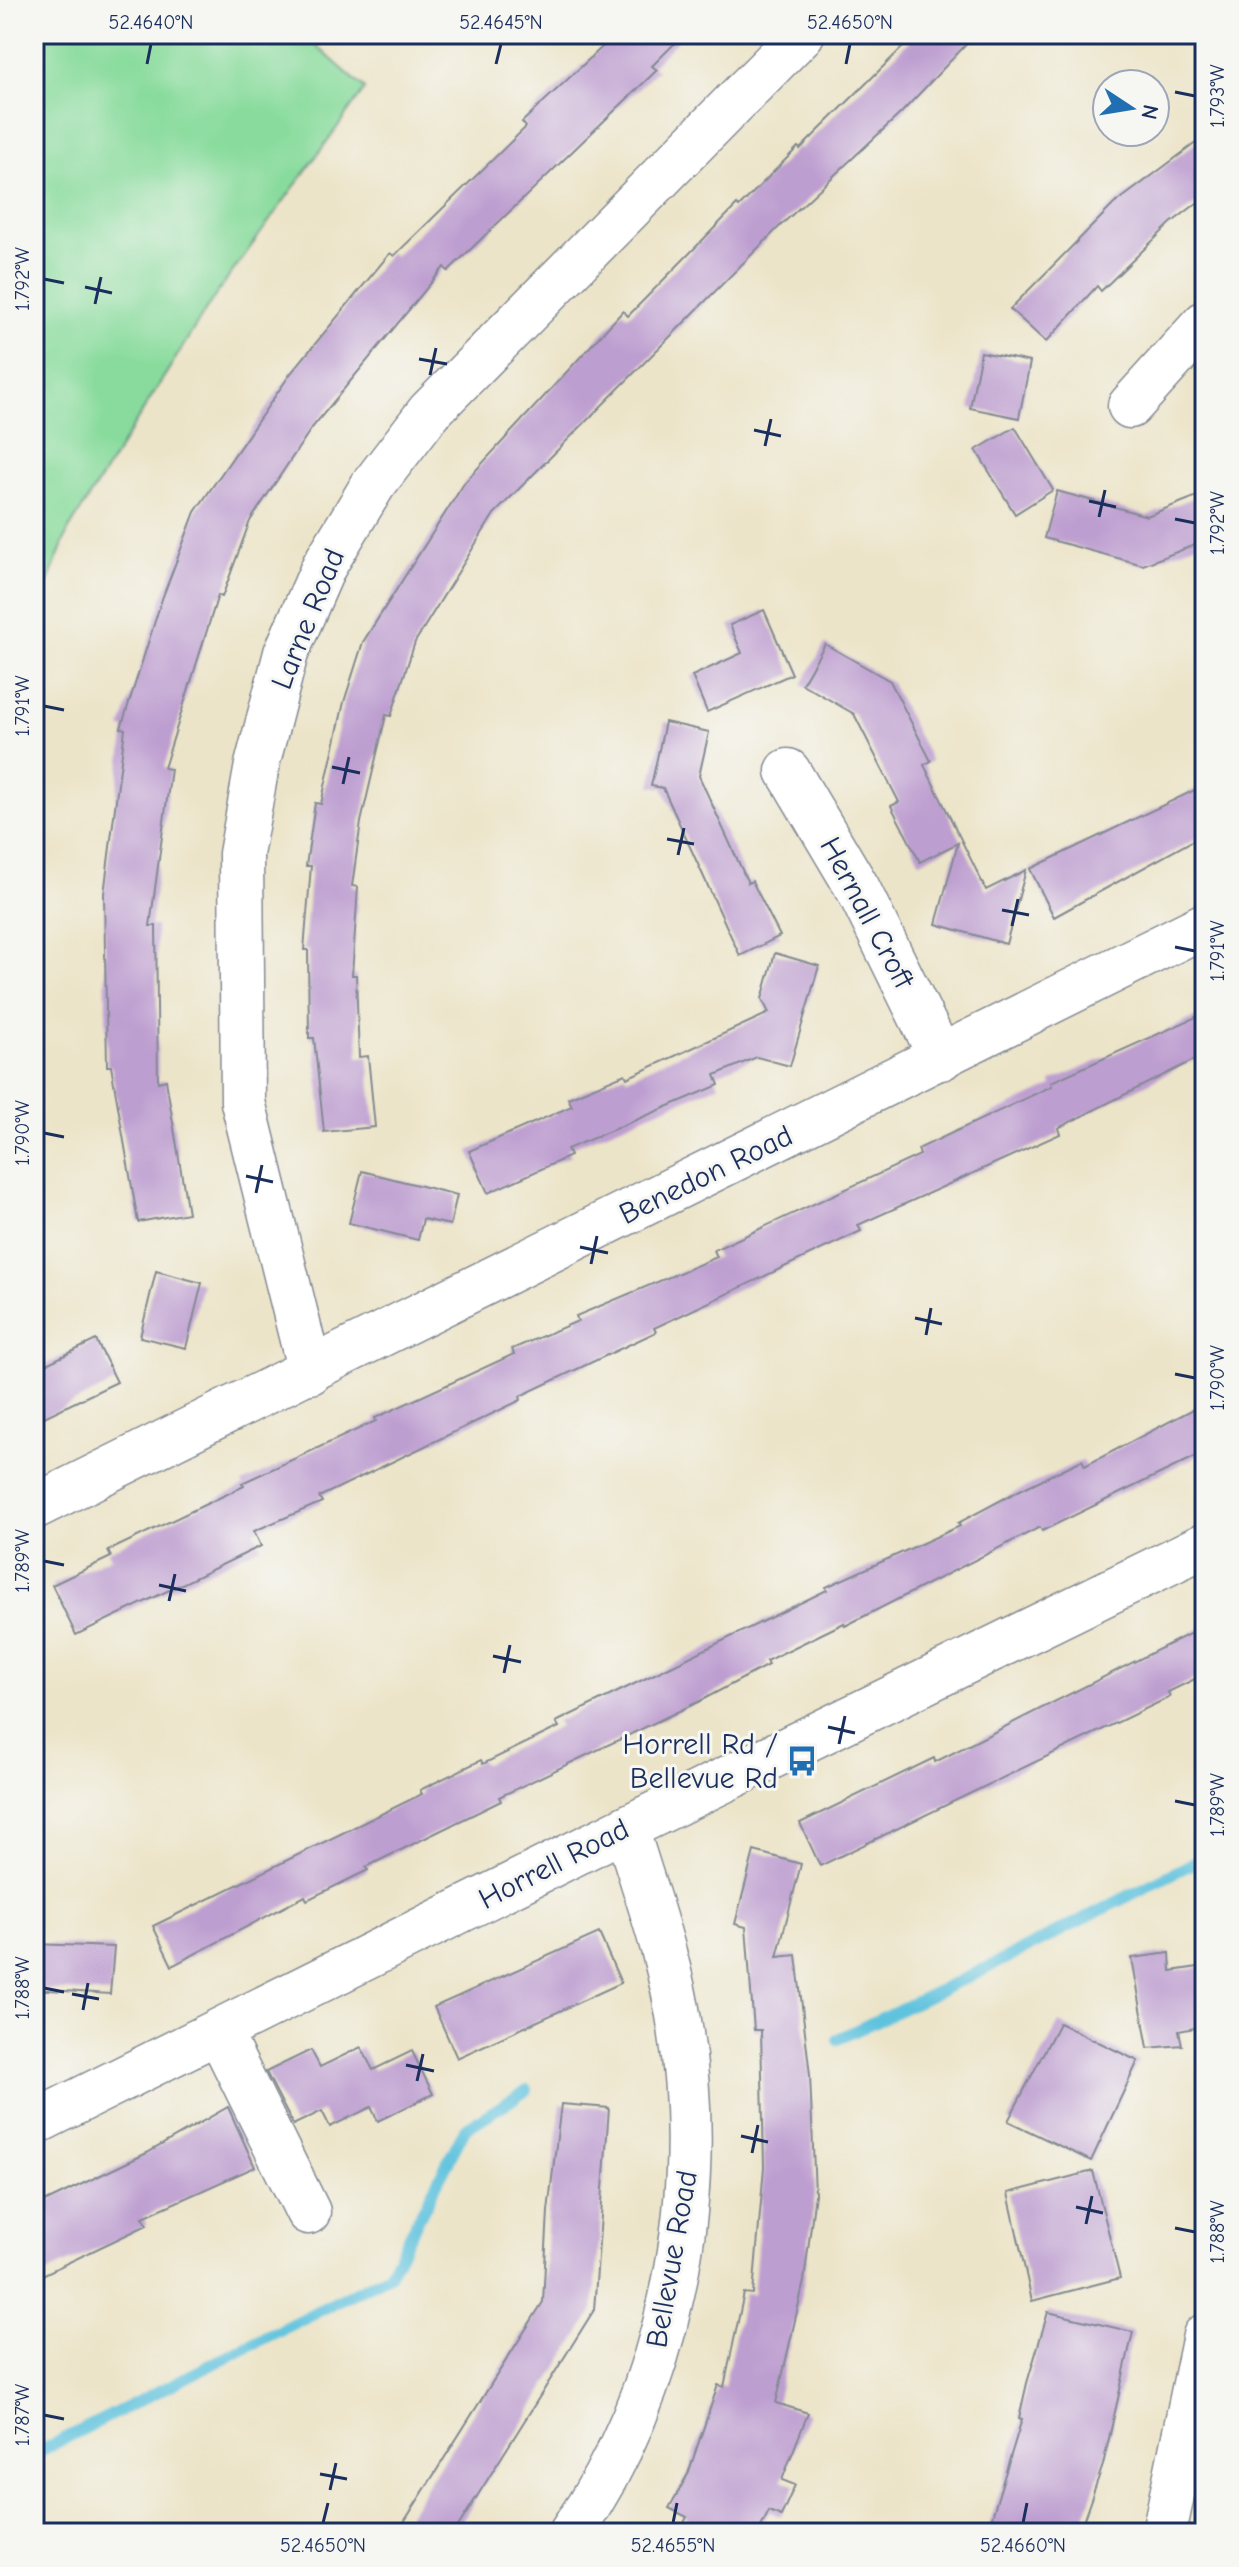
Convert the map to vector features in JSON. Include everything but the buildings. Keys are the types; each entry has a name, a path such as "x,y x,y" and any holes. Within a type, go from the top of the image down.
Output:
{"street":[{"name":"Larne Road","path":"310,1372 243,1102 241,854 257,765 286,653 324,566 373,485 429,412 802,34"},
{"path":"1130,406 1205,323"},
{"name":"Hernall Croft","path":"788,771 858,889 941,1058"},
{"name":"Benedon Road","path":"34,1507 1205,925"},
{"name":"Horrell Road","path":"34,2123 626,1828 1205,1545"},
{"name":"Bellevue Road","path":"571,2533 597,2495 652,2369 668,2308 684,2218 689,2155 680,2028 668,1967 626,1828"},
{"path":"219,2032 308,2212"},
{"path":"1180,2520 1205,2336"}],"green space":[{"path":"34,34 303,34 365,89 210,303 68,531 34,618"}],"waterway":[{"path":"838,2039 987,1968 1205,1857"},
{"path":"34,2454 389,2275 465,2129 527,2090"}],"place":[{"name":"Horrell Rd / Bellevue Rd","path":"802,1761"}]}
